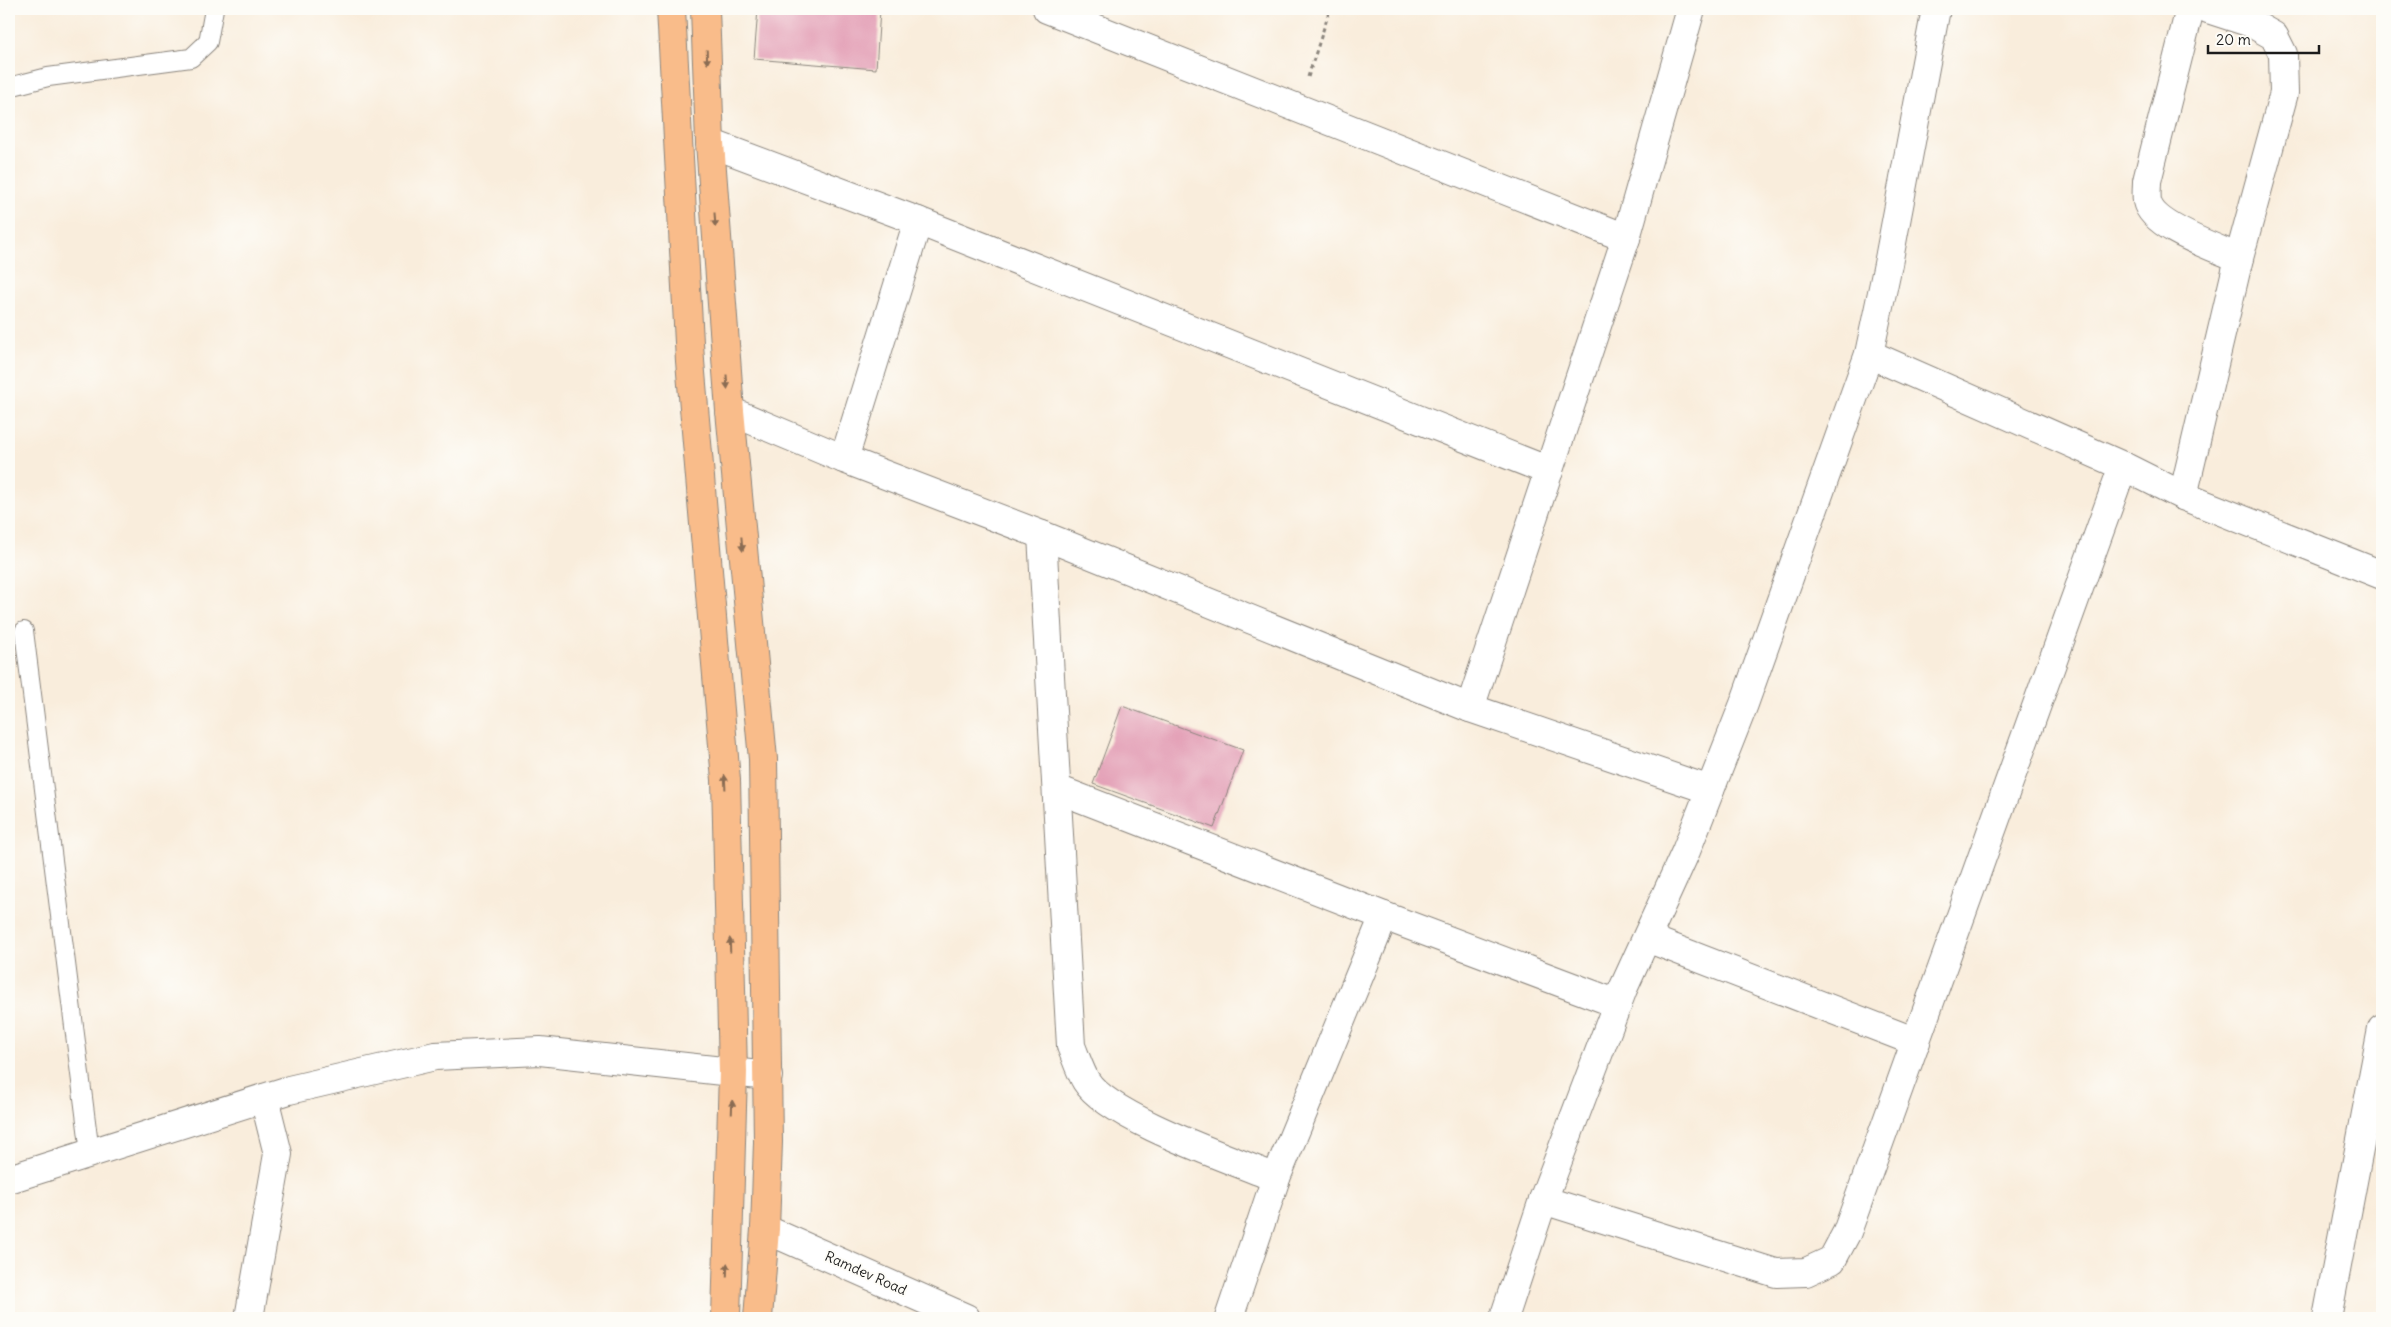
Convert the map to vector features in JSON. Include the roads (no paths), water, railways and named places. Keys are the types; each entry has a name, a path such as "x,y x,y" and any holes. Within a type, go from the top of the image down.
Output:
{"main road":[{"path":"671,9 690,362 726,780 734,1072 726,1318"},
{"path":"705,9 710,143 730,411 763,759 768,1076 765,1229 758,1318"}],"street":[{"path":"1047,9 1626,238"},
{"path":"1470,708 1626,238 1691,9"},
{"path":"1504,1318 1543,1200 1618,1004 1686,851 1744,704 1869,354 1936,9"},
{"path":"2190,9 2148,181 2147,202 2158,218 2177,230 2239,258"},
{"path":"2183,496 2239,258 2284,93 2283,54 2274,36 2251,23 2208,9"},
{"path":"710,143 918,221 1549,471"},
{"path":"844,459 918,221"},
{"path":"1869,354 2123,466 2183,496 2382,575"},
{"path":"730,411 844,459 1042,535 1470,708 1710,790"},
{"path":"1543,1200 1776,1273 1806,1272 1832,1260 1847,1232 2123,466"},
{"path":"1042,535 1071,1046 1087,1082 1113,1107 1151,1126 1276,1178"},
{"path":"1057,789 1384,916 1618,1004"},
{"path":"1229,1318 1276,1178 1384,916"},
{"path":"1647,938 1916,1042"},
{"path":"2327,1318 2379,1073 2382,1029"},
{"path":"9,1179 289,1090 435,1056 540,1051 768,1076"},
{"path":"249,1318 278,1154 264,1098"},
{"name":"Ramdev Road","path":"765,1229 966,1318"}],"lane":[{"path":"9,87 48,77 191,58 208,42 214,9"},
{"path":"24,631 90,1153"}]}
